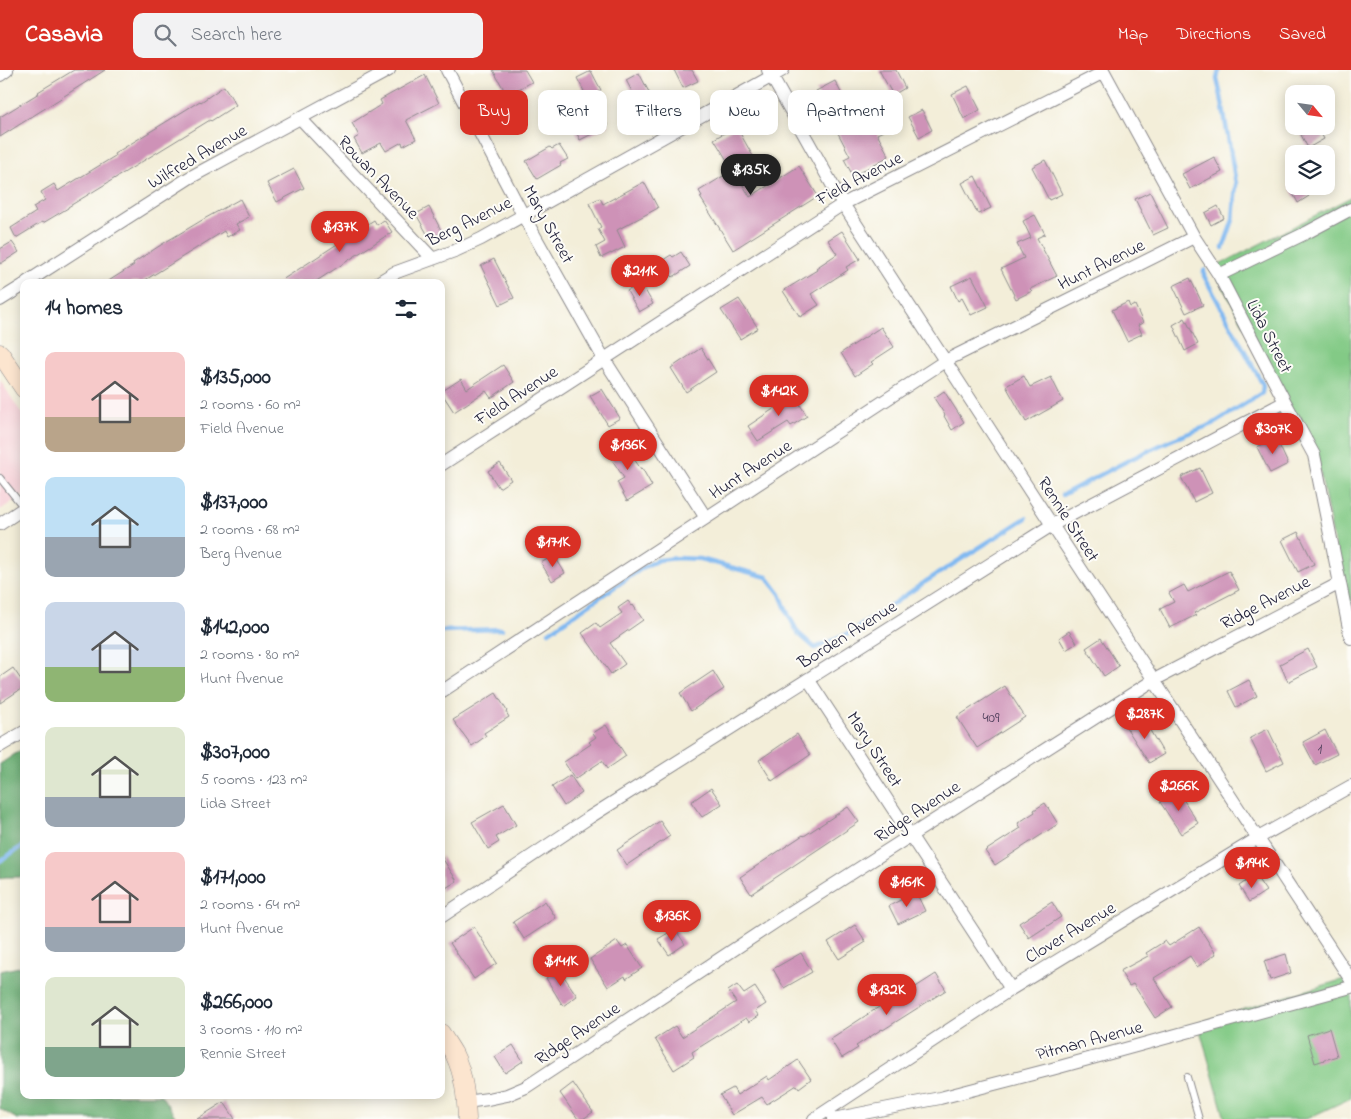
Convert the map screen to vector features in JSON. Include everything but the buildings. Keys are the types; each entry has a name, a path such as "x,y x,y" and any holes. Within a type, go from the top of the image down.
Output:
{"street":[{"path":"0,74 7,70"},
{"name":"Wilfred Avenue","path":"32,279 189,178 389,70"},
{"name":"Mary Street","path":"447,70 523,215 604,359 706,518"},
{"name":"Field Avenue","path":"445,462 843,204 1103,71"},
{"name":"Lida Street","path":"1103,71 1194,237 1219,275 1314,455 1351,638"},
{"name":"Berg Avenue","path":"384,279 394,273 482,239 774,72"},
{"name":"Rennie Street","path":"774,72 843,204 1351,980"},
{"name":"Rowan Avenue","path":"300,118 433,259"},
{"path":"1219,275 1351,209"},
{"name":"Hunt Avenue","path":"445,689 945,361 1194,237"},
{"path":"0,300 20,288"},
{"path":"0,352 20,383"},
{"name":"Borden Avenue","path":"445,913 590,817 1052,525 1285,402"},
{"path":"0,524 20,511"},
{"name":"Ridge Avenue","path":"467,1110 488,1099 526,1088 780,918 1154,680 1340,583"},
{"name":"Mary Street","path":"808,679 1011,989"},
{"path":"0,746 20,734"},
{"name":"Clover Avenue","path":"814,1119 1011,989 1258,838 1351,786"},
{"name":"Pitman Avenue","path":"833,1119 940,1098 1351,987"},
{"path":"445,1040 454,1054 463,1080 467,1110"}],"lane":[{"path":"0,478 20,503"},
{"path":"1187,1077 1199,1119"}],"shaded area":[{"path":"0,380 20,411 20,497 0,510"}],"green space":[{"path":"1351,197 1351,629 1319,466 1213,268"},
{"path":"20,751 20,877 0,879 0,764"},
{"path":"20,967 20,1099 164,1099 177,1119 17,1119 0,1109 0,971"},
{"path":"1351,977 1351,1098 1306,1119 1225,1119 1198,1023"}],"waterway":[{"path":"1219,70 1217,79 1236,184 1233,220 1223,248"},
{"path":"1062,495 1171,440 1213,424 1262,393 1263,385 1204,276 1204,270"},
{"path":"549,632 644,567 658,560 678,558 700,559 767,577 780,594 798,633 815,648 850,633 925,582 1026,518"},
{"path":"445,631 502,629"},
{"path":"0,861 20,848"}]}
